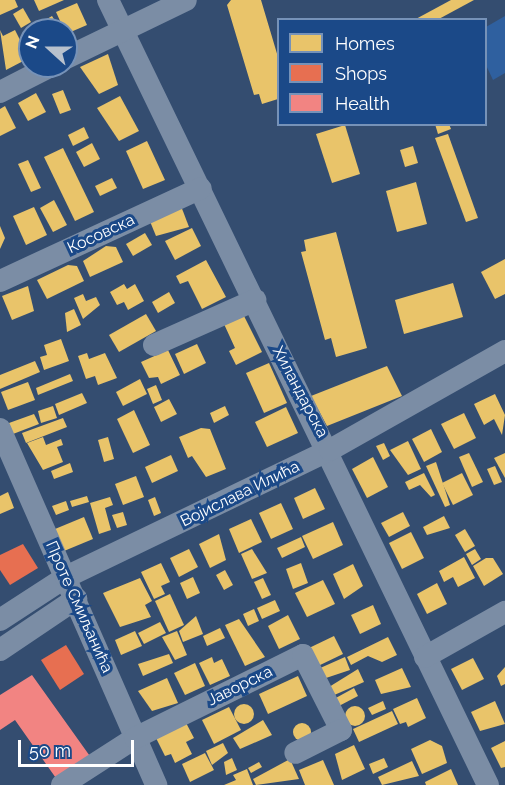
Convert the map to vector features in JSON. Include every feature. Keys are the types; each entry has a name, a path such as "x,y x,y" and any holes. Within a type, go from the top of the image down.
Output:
{"street":[{"name":"Хиландарска","path":"108,0 255,300 290,380 330,450 425,657 488,785"},
{"path":"78,52 186,0"},
{"path":"0,92 27,78"},
{"name":"Косовска","path":"0,281 201,188"},
{"path":"154,345 255,300"},
{"name":"Војислава Илића","path":"0,620 66,577 330,450 505,351"},
{"name":"Проте Смиљанића","path":"0,429 156,785"},
{"path":"0,650 76,599"},
{"path":"425,657 505,612"},
{"name":"Јаворска","path":"62,785 135,738 303,655 341,730 295,753"}],"shaded area":[{"path":"505,16 505,73 493,80 487,67 487,26"}],"building: Homes":[{"path":"0,0 15,0 18,7 0,15"},
{"path":"34,0 64,0 39,11"},
{"path":"231,0 261,0 277,54 277,99 262,104 259,94 254,95 227,5"},
{"path":"451,0 474,0 441,18 418,18"},
{"path":"77,3 87,25 78,29 78,18 59,18 56,12"},
{"path":"23,8 29,18 18,18 18,23 13,14"},
{"path":"0,30 3,36 15,30 18,36 18,64 6,70"},
{"path":"108,54 118,85 99,94 80,67"},
{"path":"63,90 71,110 60,114 52,94"},
{"path":"36,93 46,112 28,121 18,103"},
{"path":"120,96 139,131 119,141 97,108"},
{"path":"5,106 16,128 0,136 0,109"},
{"path":"345,126 360,174 332,183 316,134"},
{"path":"436,126 450,126 451,129 438,134"},
{"path":"84,127 89,138 73,146 68,135"},
{"path":"448,134 478,218 466,222 435,138"},
{"path":"147,141 165,180 143,189 126,151"},
{"path":"92,143 100,159 84,167 76,152"},
{"path":"413,146 418,163 405,167 400,150"},
{"path":"63,148 94,212 75,221 44,157"},
{"path":"28,160 41,188 31,192 18,164"},
{"path":"112,178 117,188 100,196 95,186"},
{"path":"416,182 427,224 397,232 386,191"},
{"path":"54,200 67,225 53,232 40,208"},
{"path":"181,206 189,227 156,236 149,219"},
{"path":"34,207 47,235 26,245 13,216"},
{"path":"0,226 5,238 0,249"},
{"path":"192,228 201,246 175,260 165,241"},
{"path":"336,232 367,348 336,357 331,338 325,340 301,252 306,251 304,240"},
{"path":"145,233 152,245 133,256 126,244"},
{"path":"106,246 116,247 123,262 90,277 83,261"},
{"path":"505,259 505,294 495,299 481,272"},
{"path":"206,260 226,297 202,309 188,281 180,284 176,276"},
{"path":"68,265 77,266 84,281 47,299 37,280"},
{"path":"453,283 463,317 404,334 395,300"},
{"path":"124,284 127,289 135,284 144,301 128,310 124,302 117,305 110,292"},
{"path":"28,286 34,311 12,320 2,296"},
{"path":"169,292 175,303 158,313 152,302"},
{"path":"83,294 86,301 96,297 100,305 83,319 74,298"},
{"path":"74,309 81,325 67,332 65,313"},
{"path":"146,314 156,331 119,352 109,335"},
{"path":"243,314 262,352 236,365 229,351 235,348 224,324"},
{"path":"61,339 69,361 44,370 40,357 47,355 44,345"},
{"path":"197,344 206,363 184,374 175,354"},
{"path":"168,350 180,375 161,384 158,377 149,378 141,362"},
{"path":"87,353 89,359 105,353 117,378 98,385 95,376 86,379 78,356"},
{"path":"35,361 40,372 0,389 0,375"},
{"path":"269,363 287,403 264,413 246,373"},
{"path":"387,366 402,396 327,426 311,396"},
{"path":"70,374 73,381 38,395 36,388"},
{"path":"140,379 147,394 123,406 116,392"},
{"path":"28,382 35,400 8,410 1,392"},
{"path":"156,385 162,400 153,404 147,389"},
{"path":"82,393 87,403 59,415 55,404"},
{"path":"495,394 505,415 502,435 494,419 484,425 474,404"},
{"path":"169,399 177,414 161,422 154,407"},
{"path":"53,406 57,418 41,423 38,411"},
{"path":"225,406 229,415 214,423 210,413"},
{"path":"286,407 298,433 267,447 255,422"},
{"path":"134,410 150,445 133,453 117,419"},
{"path":"464,413 476,438 454,449 441,424"},
{"path":"34,414 39,424 13,434 9,423"},
{"path":"63,418 67,427 26,443 22,433"},
{"path":"201,428 210,429 226,469 206,477 192,456 188,458 179,437"},
{"path":"431,429 442,452 424,462 412,439"},
{"path":"43,437 46,445 61,439 63,445 57,447 63,462 43,470 27,443"},
{"path":"108,437 114,459 104,462 98,440"},
{"path":"408,441 421,469 408,475 390,450"},
{"path":"384,443 390,456 383,460 376,446"},
{"path":"469,453 483,482 472,487 459,457"},
{"path":"505,453 505,478 494,458"},
{"path":"171,455 178,471 152,483 145,467"},
{"path":"373,457 388,487 367,498 352,469"},
{"path":"436,462 450,505 445,507 426,466"},
{"path":"70,463 73,472 54,479 51,471"},
{"path":"495,466 502,482 494,485 487,469"},
{"path":"424,473 435,495 431,497 420,485 409,490 405,482"},
{"path":"462,473 473,495 453,505 442,483"},
{"path":"136,476 144,497 123,505 115,484"},
{"path":"315,488 325,509 303,519 294,498"},
{"path":"8,492 14,508 0,514 0,496"},
{"path":"87,496 89,502 72,507 70,501"},
{"path":"110,497 113,505 105,508 111,530 99,534 90,503"},
{"path":"155,497 161,513 154,516 148,500"},
{"path":"66,501 69,510 56,515 52,506"},
{"path":"281,503 293,529 271,539 259,513"},
{"path":"123,512 127,525 117,528 112,515"},
{"path":"403,512 410,526 389,537 381,523"},
{"path":"444,516 450,528 427,535 423,527"},
{"path":"84,517 93,539 64,551 55,529"},
{"path":"251,519 262,542 239,553 229,529"},
{"path":"333,522 343,545 313,559 302,536"},
{"path":"465,529 475,546 465,552 455,535"},
{"path":"411,532 424,558 402,569 389,543"},
{"path":"219,534 226,560 210,568 199,544"},
{"path":"301,537 305,547 282,558 277,548"},
{"path":"189,549 198,567 179,577 170,558"},
{"path":"252,549 267,573 252,579 241,554"},
{"path":"475,549 481,559 472,565 466,554"},
{"path":"464,557 475,578 458,587 453,577 444,582 439,571"},
{"path":"486,558 493,558 503,574 484,586 473,566"},
{"path":"161,563 170,582 161,586 165,594 154,599 141,572"},
{"path":"301,563 308,583 293,589 286,569"},
{"path":"353,564 363,586 344,599 333,574"},
{"path":"225,570 233,585 224,590 216,575"},
{"path":"193,577 200,593 187,599 180,583"},
{"path":"140,578 152,601 145,605 151,617 120,627 103,593"},
{"path":"263,578 271,595 262,599 254,582"},
{"path":"323,580 335,604 307,617 295,593"},
{"path":"437,583 447,604 427,614 417,594"},
{"path":"170,594 184,625 169,632 155,601"},
{"path":"275,600 280,611 262,619 257,608"},
{"path":"373,605 381,624 360,634 351,615"},
{"path":"254,609 259,621 248,626 243,614"},
{"path":"288,615 300,639 279,649 268,626"},
{"path":"196,616 203,634 183,642 179,631"},
{"path":"239,619 265,657 245,666 225,625"},
{"path":"160,622 166,633 144,644 138,633"},
{"path":"220,628 225,638 207,646 203,636"},
{"path":"135,631 142,646 121,655 115,640"},
{"path":"177,631 187,655 175,660 162,637"},
{"path":"334,636 343,654 318,666 309,648"},
{"path":"388,637 397,655 382,662 368,656 351,665 347,657"},
{"path":"169,654 173,663 143,676 138,664"},
{"path":"212,657 214,663 222,659 230,676 210,685 199,663"},
{"path":"345,657 350,670 323,679 318,669"},
{"path":"473,658 484,679 462,690 451,669"},
{"path":"195,663 205,686 185,695 174,673"},
{"path":"505,667 505,684 501,686 497,676"},
{"path":"402,668 411,687 381,694 375,680"},
{"path":"358,669 364,682 332,696 329,687"},
{"path":"298,676 307,696 268,714 259,694"},
{"path":"167,678 178,703 152,711 138,691"},
{"path":"354,688 358,696 337,707 334,699"},
{"path":"417,698 426,718 408,727 406,722 400,724 393,709"},
{"path":"383,701 386,709 372,715 368,708"},
{"path":"495,701 505,724 480,731 471,712"},
{"path":"244,704 251,707 254,714 251,721 244,724 237,721 234,714 237,707"},
{"path":"355,706 362,709 365,716 362,723 355,726 348,723 345,716 348,709"},
{"path":"229,707 241,730 214,744 202,720"},
{"path":"392,711 398,724 359,742 353,729"},
{"path":"184,719 194,738 186,742 192,754 175,763 171,754 165,756 155,736"},
{"path":"263,720 272,735 240,749 233,738"},
{"path":"298,723 306,723 311,728 309,739 298,741 293,736 293,728"},
{"path":"430,740 442,746 447,763 422,774 411,749"},
{"path":"505,741 505,767 501,768 491,748"},
{"path":"223,743 228,753 212,765 206,751"},
{"path":"354,745 365,769 342,780 335,754"},
{"path":"205,753 214,770 190,782 182,764"},
{"path":"232,758 237,770 226,775 224,762"},
{"path":"384,758 388,767 373,774 369,764"},
{"path":"290,759 299,779 256,785 253,779"},
{"path":"323,760 334,785 305,785 299,770"},
{"path":"412,761 419,776 382,785 378,777"},
{"path":"259,762 262,767 251,773 248,768"},
{"path":"247,769 253,785 224,785 236,780 233,775"},
{"path":"451,769 458,785 426,785 425,782"}],"building: Shops":[{"path":"23,544 38,568 10,585 0,570 0,555"},
{"path":"66,645 84,674 60,690 41,660"}],"building: Health":[{"path":"32,675 92,759 58,781 15,720 0,730 0,695"}]}
